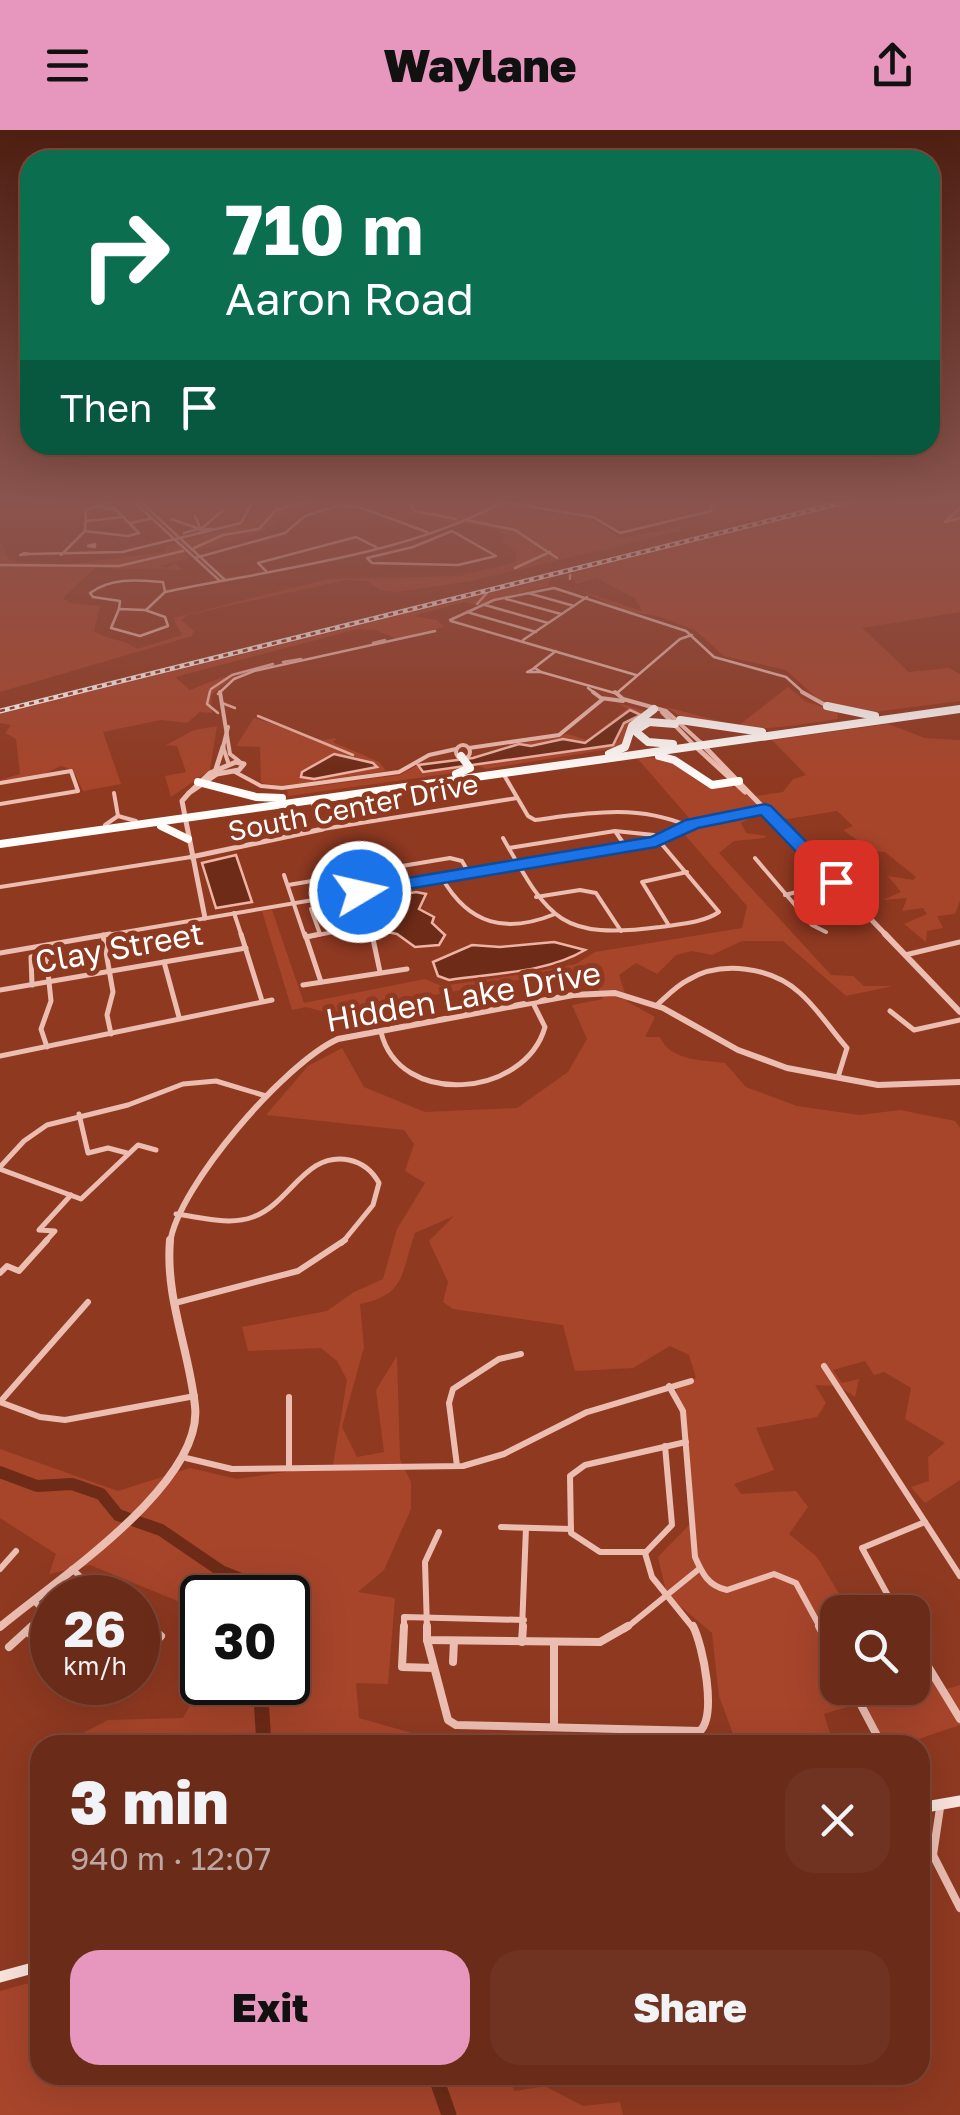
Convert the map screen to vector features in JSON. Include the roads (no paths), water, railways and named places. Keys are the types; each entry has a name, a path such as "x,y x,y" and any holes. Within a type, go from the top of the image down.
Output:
{"highway":[{"path":"827,706 862,716 891,716"},
{"path":"827,706 842,715 828,724"},
{"path":"0,842 960,708"},
{"path":"421,781 960,708"},
{"path":"604,755 625,746 633,725 654,709"},
{"path":"695,744 651,743 636,733 638,726 649,722 742,731 783,730"},
{"path":"623,756 662,756 710,784 736,782"},
{"path":"205,779 256,798 307,799 462,773 466,757 500,772"},
{"path":"0,842 120,828 183,816"},
{"path":"120,828 169,827 188,839"}],"main road":[{"path":"930,1806 960,1801"},
{"path":"0,1977 30,1969"}],"street":[{"path":"91,594 120,601 111,628 136,638 156,634 168,626 164,617 146,610 119,608"},
{"path":"146,610 163,594"},
{"path":"519,594 450,620 636,674"},
{"path":"531,594 574,606"},
{"path":"574,594 692,636 714,657 784,676 809,698 827,706"},
{"path":"522,641 587,597"},
{"path":"503,598 561,614"},
{"path":"485,606 548,623"},
{"path":"465,612 536,632"},
{"path":"242,769 244,764 230,754 230,724 216,702 217,694 242,676 435,631"},
{"path":"222,747 226,764 233,771 279,789 394,773 427,756 466,757 493,745 559,735 680,640 692,636"},
{"path":"556,651 534,668 607,699 654,709 678,722"},
{"path":"539,673 608,689 666,710 960,1012"},
{"path":"597,694 623,685"},
{"path":"594,706 597,694"},
{"path":"205,779 220,763 230,724"},
{"path":"205,918 182,801 226,764 239,761"},
{"path":"205,779 242,769"},
{"path":"242,769 254,781"},
{"path":"0,783 70,771 78,790 0,804"},
{"path":"500,772 517,798"},
{"path":"114,793 118,816"},
{"name":"South Center Drive","path":"191,857 323,828 517,798 529,817 537,821 617,810 664,816 688,826"},
{"path":"307,799 323,828"},
{"path":"0,952 662,841 688,826 765,809"},
{"path":"118,816 136,821"},
{"path":"105,825 118,816"},
{"path":"308,831 320,820"},
{"path":"616,831 626,847"},
{"path":"503,838 536,897 555,914 584,926 621,931 719,914 688,871 654,835 616,831 509,848"},
{"path":"0,888 191,857"},
{"path":"288,885 450,858 462,861 470,874"},
{"path":"755,858 812,925 826,932"},
{"path":"668,924 642,882 688,871"},
{"path":"284,875 320,982"},
{"path":"442,878 460,909 484,922 526,924 555,914"},
{"path":"784,895 836,882"},
{"path":"536,897 580,890 596,893 621,931"},
{"path":"360,892 371,915 370,944 380,972"},
{"path":"310,909 320,934"},
{"path":"234,913 262,1002"},
{"path":"306,937 371,925"},
{"path":"103,935 112,996 107,1018 111,1034"},
{"path":"904,955 960,942"},
{"name":"Clay Street","path":"0,990 246,948"},
{"path":"32,985 31,957 46,954 51,1001 41,1030 47,1048"},
{"path":"164,962 179,1017"},
{"path":"303,985 407,969"},
{"path":"656,1006 691,977 705,973 737,969 774,977 800,993 847,1048 838,1077"},
{"name":"Hidden Lake Drive","path":"186,1458 196,1428 194,1396 166,1266 176,1214 196,1182 316,1046 534,1003 614,993 656,1006 752,1056 892,1087 936,1087 960,1082"},
{"path":"0,1056 272,1000"},
{"path":"380,1032 387,1055 416,1077 462,1085 486,1082 507,1073 536,1052 544,1026 534,1003"},
{"path":"890,1011 914,1030 960,1020"},
{"path":"156,1150 140,1144 84,1198 0,1168 38,1130 79,1114 128,1105 199,1080 227,1082 267,1097"},
{"path":"79,1114 88,1153 108,1148 127,1154"},
{"path":"172,1303 262,1286 308,1269 352,1234 378,1199 379,1183 363,1165 330,1160 304,1171 276,1203 254,1217 226,1220 176,1214"},
{"path":"0,1274 7,1266 19,1272 55,1231 39,1230 71,1195"},
{"path":"88,1302 0,1402 40,1417 65,1420 194,1396"},
{"path":"457,1466 449,1404 454,1389 499,1360 520,1354"},
{"path":"824,1366 960,1576"},
{"path":"61,1575 139,1509 186,1458 232,1469 457,1466 504,1454 587,1412 691,1380"},
{"path":"669,1386 684,1411 695,1558 708,1584 731,1591 774,1574 796,1583 820,1628"},
{"path":"289,1468 290,1396"},
{"path":"571,1529 570,1476 585,1465 686,1442"},
{"path":"440,1532 425,1562 424,1617 448,1720 456,1725 700,1731 706,1726 708,1705 695,1630 646,1567 646,1552 672,1525 665,1446"},
{"path":"888,1595 862,1548 925,1522"},
{"path":"501,1527 571,1529 600,1552 646,1552"},
{"path":"522,1642 526,1528"},
{"path":"0,1569 16,1551"},
{"path":"70,1568 78,1575"},
{"path":"427,1640 554,1644 612,1638 699,1569"},
{"path":"0,1627 30,1601"},
{"path":"435,1668 402,1667 404,1617 524,1620"},
{"path":"9,1647 30,1629"},
{"path":"27,1631 30,1634"},
{"path":"452,1662 454,1642"},
{"path":"554,1644 554,1725"},
{"path":"930,1670 960,1719"},
{"path":"861,1705 877,1735"},
{"path":"933,1855 940,1805"},
{"path":"930,1852 960,1908"}],"waterway":[{"path":"477,604 486,594"},
{"path":"373,643 385,640"},
{"path":"283,662 301,659"},
{"path":"211,689 232,675 273,664"},
{"path":"210,691 207,704 218,713"},
{"path":"222,703 235,708"},
{"path":"258,716 353,755"},
{"path":"0,1472 37,1486 72,1484 101,1494 118,1515 161,1530 231,1575"},
{"path":"261,1705 263,1735"},
{"path":"438,2085 449,2115"}],"railway":[{"path":"0,711 474,594"}]}
